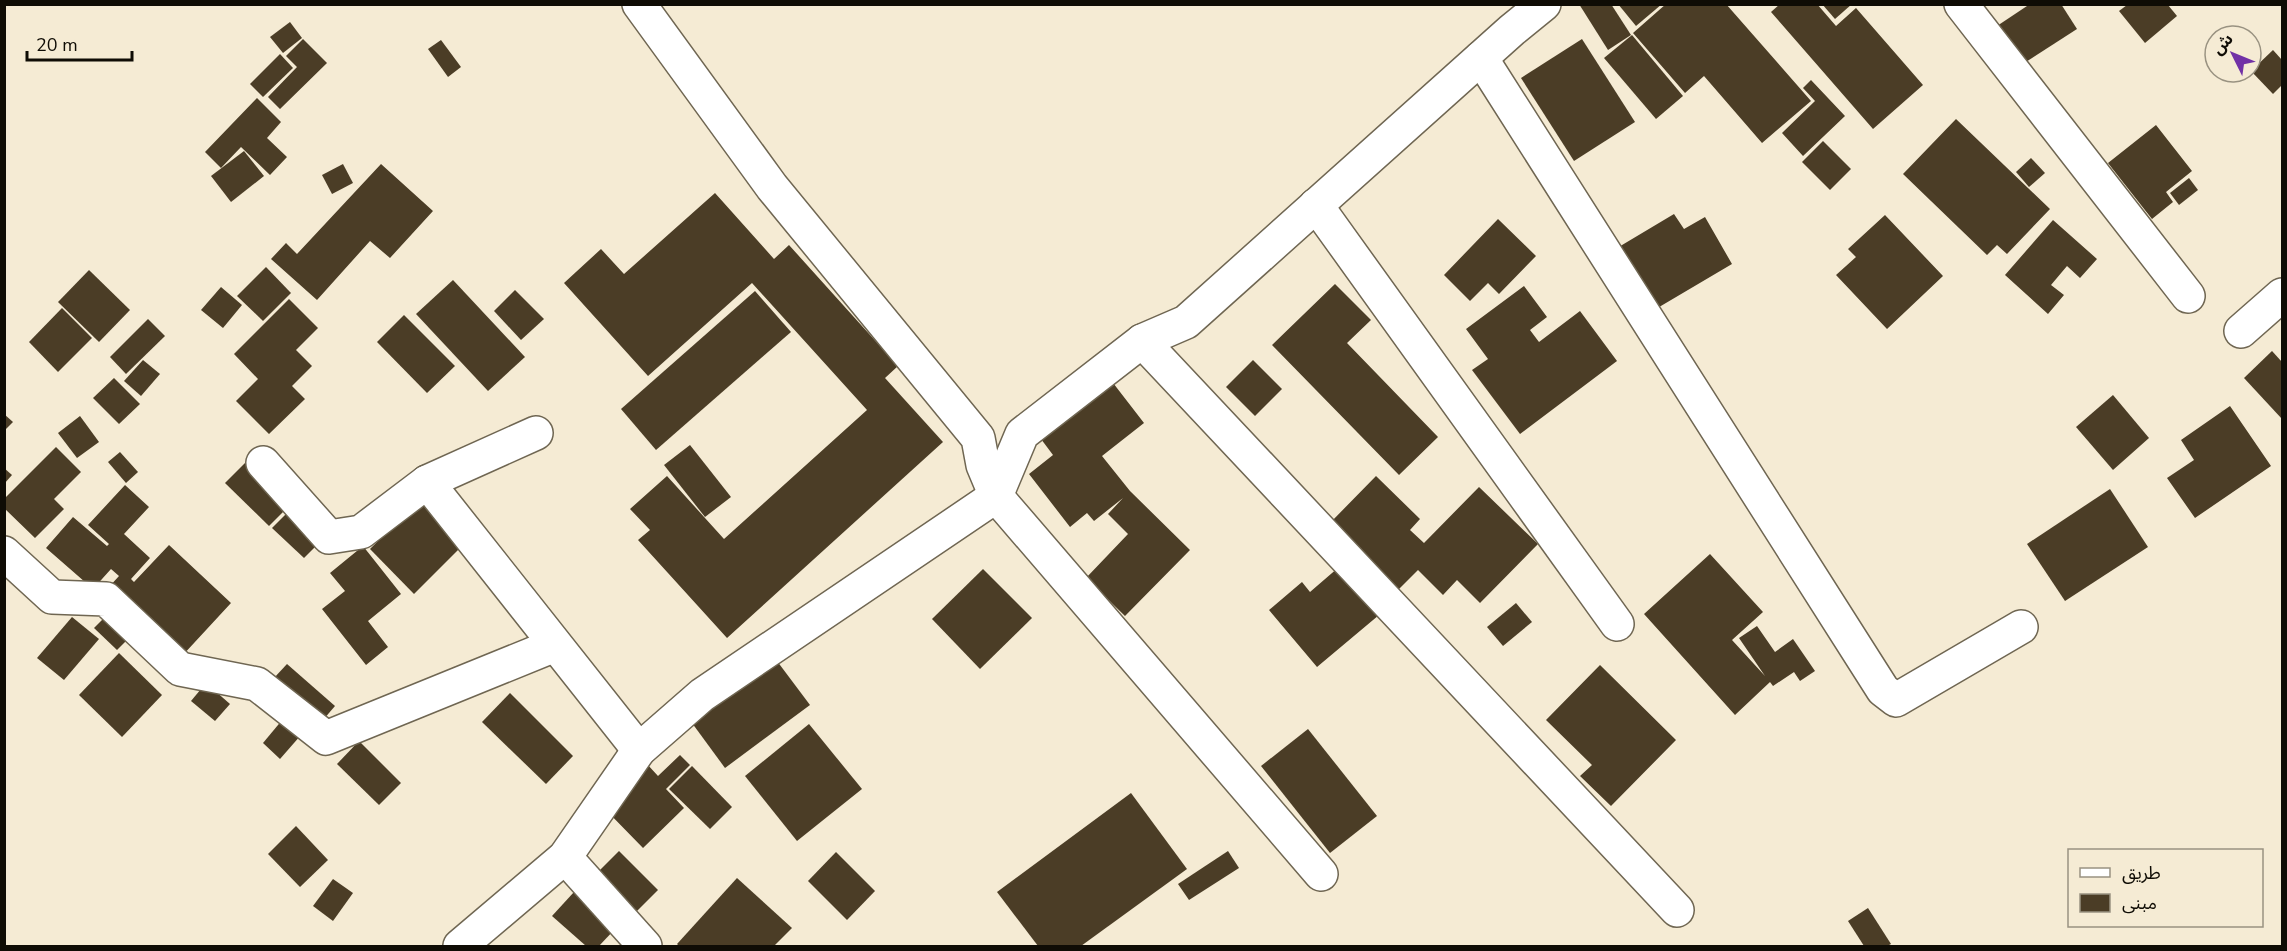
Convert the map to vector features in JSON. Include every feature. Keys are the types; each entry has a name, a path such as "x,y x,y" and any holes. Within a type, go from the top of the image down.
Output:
{"street":[{"path":"639,4 772,187 978,438 984,465 996,496 1321,874"},
{"path":"460,946 566,857 639,750 702,695 996,496 1022,434 1142,341 1186,322 1544,4"},
{"path":"1961,4 2188,296"},
{"path":"1481,58 1883,690 1896,700 2021,627"},
{"path":"1316,205 1617,624"},
{"path":"2241,331 2283,295"},
{"path":"1142,341 1677,910"},
{"path":"263,463 329,537 361,532 427,482 536,434"},
{"path":"427,482 639,750"},
{"path":"4,553 52,597 106,599 180,669 257,684 326,738 555,645"},
{"path":"566,857 645,946"}],"building":[{"path":"1579,4 1611,4 1631,35 1608,50"},
{"path":"1618,4 1662,4 1636,26"},
{"path":"1666,4 1726,4 1811,101 1762,143 1704,76 1685,93 1633,33"},
{"path":"1780,4 1817,4 1836,26 1856,8 1923,85 1873,129 1771,12"},
{"path":"1822,4 1852,4 1835,19"},
{"path":"2030,4 2061,4 2077,29 2018,67 1994,28"},
{"path":"2127,5 2168,5 2177,16 2145,43 2119,11"},
{"path":"290,22 302,38 283,53 270,37"},
{"path":"1632,35 1683,96 1656,119 1604,58"},
{"path":"303,39 327,63 280,109 268,97 297,67 286,56"},
{"path":"1582,39 1635,122 1574,161 1521,78"},
{"path":"441,40 461,67 448,77 428,49"},
{"path":"2273,50 2282,60 2282,85 2273,94 2263,84 2263,60"},
{"path":"280,54 293,68 263,97 250,84"},
{"path":"1811,80 1845,116 1803,156 1782,133 1815,101 1803,88"},
{"path":"257,98 281,122 267,138 287,157 270,175 241,147 221,168 205,152"},
{"path":"1956,119 2050,209 2007,254 1997,245 1987,255 1903,174"},
{"path":"2156,125 2192,171 2166,192 2173,202 2152,219 2108,163"},
{"path":"1823,141 1851,169 1830,190 1802,162"},
{"path":"244,151 264,176 231,202 211,176"},
{"path":"2031,158 2045,173 2029,187 2016,172"},
{"path":"343,164 353,183 332,194 322,175"},
{"path":"381,164 433,211 390,258 370,241 317,300 271,259 286,243 297,254"},
{"path":"2189,178 2198,190 2179,205 2170,193"},
{"path":"715,193 774,259 789,245 898,366 885,378 943,442 727,638 638,540 650,530 630,509 667,476 724,539 867,410 752,283 648,376 564,283 601,249 624,274"},
{"path":"1674,214 1684,229 1705,217 1732,264 1649,313 1612,251"},
{"path":"1885,215 1943,276 1887,329 1836,275 1856,257 1848,249"},
{"path":"1498,219 1536,256 1499,294 1488,283 1470,301 1444,275"},
{"path":"2053,220 2097,259 2080,278 2067,266 2051,285 2064,295 2048,314 2005,275"},
{"path":"266,267 291,293 263,321 237,296"},
{"path":"89,270 130,310 99,342 58,302"},
{"path":"453,280 525,357 488,391 416,314"},
{"path":"1335,284 1371,320 1347,343 1438,437 1399,475 1272,345"},
{"path":"1524,286 1547,317 1530,330 1539,342 1580,311 1617,361 1520,434 1472,370 1488,359 1466,329"},
{"path":"221,287 242,305 223,328 201,310"},
{"path":"515,290 544,319 521,340 494,311"},
{"path":"755,291 791,332 656,450 621,409"},
{"path":"289,299 318,328 296,350 312,366 292,386 305,399 269,434 236,401 258,379 234,354"},
{"path":"62,308 92,338 58,372 29,342"},
{"path":"404,315 455,366 427,393 377,342"},
{"path":"148,319 165,336 126,374 110,357"},
{"path":"2272,351 2282,362 2282,419 2244,378"},
{"path":"143,360 160,374 141,396 124,381"},
{"path":"1253,360 1282,389 1255,416 1226,387"},
{"path":"114,378 140,404 119,424 93,398"},
{"path":"1110,379 1144,423 1102,456 1130,491 1190,550 1125,616 1086,578 1128,534 1108,514 1123,498 1094,521 1087,513 1070,527 1029,474 1053,455 1038,435"},
{"path":"2113,395 2149,438 2113,470 2076,427"},
{"path":"2230,406 2271,466 2195,518 2167,478 2194,460 2181,440"},
{"path":"4,414 13,422 4,431"},
{"path":"80,416 99,442 77,458 58,433"},
{"path":"690,445 731,497 705,517 664,465"},
{"path":"56,447 81,472 54,499 64,509 35,538 4,508 4,499"},
{"path":"120,452 138,472 126,483 108,462"},
{"path":"245,463 288,507 269,526 225,483"},
{"path":"4,468 12,475 4,484"},
{"path":"1376,476 1420,519 1410,530 1424,543 1479,487 1538,544 1480,603 1457,580 1443,595 1418,570 1398,590 1330,523"},
{"path":"125,485 149,507 124,534 150,558 131,579 134,582 169,545 231,603 182,656 108,588 119,576 111,569 93,589 46,548 73,517 107,546 109,544 88,525"},
{"path":"2110,489 2148,547 2065,601 2027,544"},
{"path":"420,499 464,544 414,594 370,549"},
{"path":"287,513 318,544 304,558 272,528"},
{"path":"363,546 401,594 368,621 388,647 366,665 322,609 345,591 330,573"},
{"path":"1710,554 1763,612 1732,640 1765,676 1739,638 1757,626 1775,652 1793,639 1815,671 1800,681 1794,672 1773,686 1770,682 1735,715 1644,614"},
{"path":"1339,567 1379,615 1317,667 1269,610 1302,582 1310,592"},
{"path":"983,569 1032,618 980,669 932,619"},
{"path":"1516,603 1532,622 1503,646 1487,627"},
{"path":"110,612 133,634 117,650 94,628"},
{"path":"72,617 99,639 64,680 37,658"},
{"path":"119,653 162,695 122,737 79,695"},
{"path":"777,661 810,705 725,768 692,723"},
{"path":"287,664 335,706 323,720 274,678"},
{"path":"1600,665 1676,740 1611,806 1580,776 1592,765 1546,720"},
{"path":"206,683 230,704 215,721 191,701"},
{"path":"510,693 573,756 546,784 482,722"},
{"path":"283,719 301,735 280,759 263,743"},
{"path":"809,724 862,789 797,841 745,776"},
{"path":"1308,729 1377,816 1330,853 1261,766"},
{"path":"359,741 401,783 379,805 337,764"},
{"path":"680,755 690,765 666,789 684,808 643,848 603,807 647,764 658,776"},
{"path":"692,766 732,807 710,829 669,789"},
{"path":"1131,793 1187,869 1081,946 1038,946 997,892"},
{"path":"296,826 328,860 300,887 268,854"},
{"path":"619,851 658,890 637,911 598,872"},
{"path":"1228,851 1239,868 1189,900 1178,884"},
{"path":"836,852 875,891 847,920 808,881"},
{"path":"737,878 792,928 774,946 679,946 677,944"},
{"path":"333,879 353,893 333,921 313,906"},
{"path":"574,892 615,929 599,946 586,946 552,916"},
{"path":"1868,908 1891,944 1864,946 1848,921"}]}
